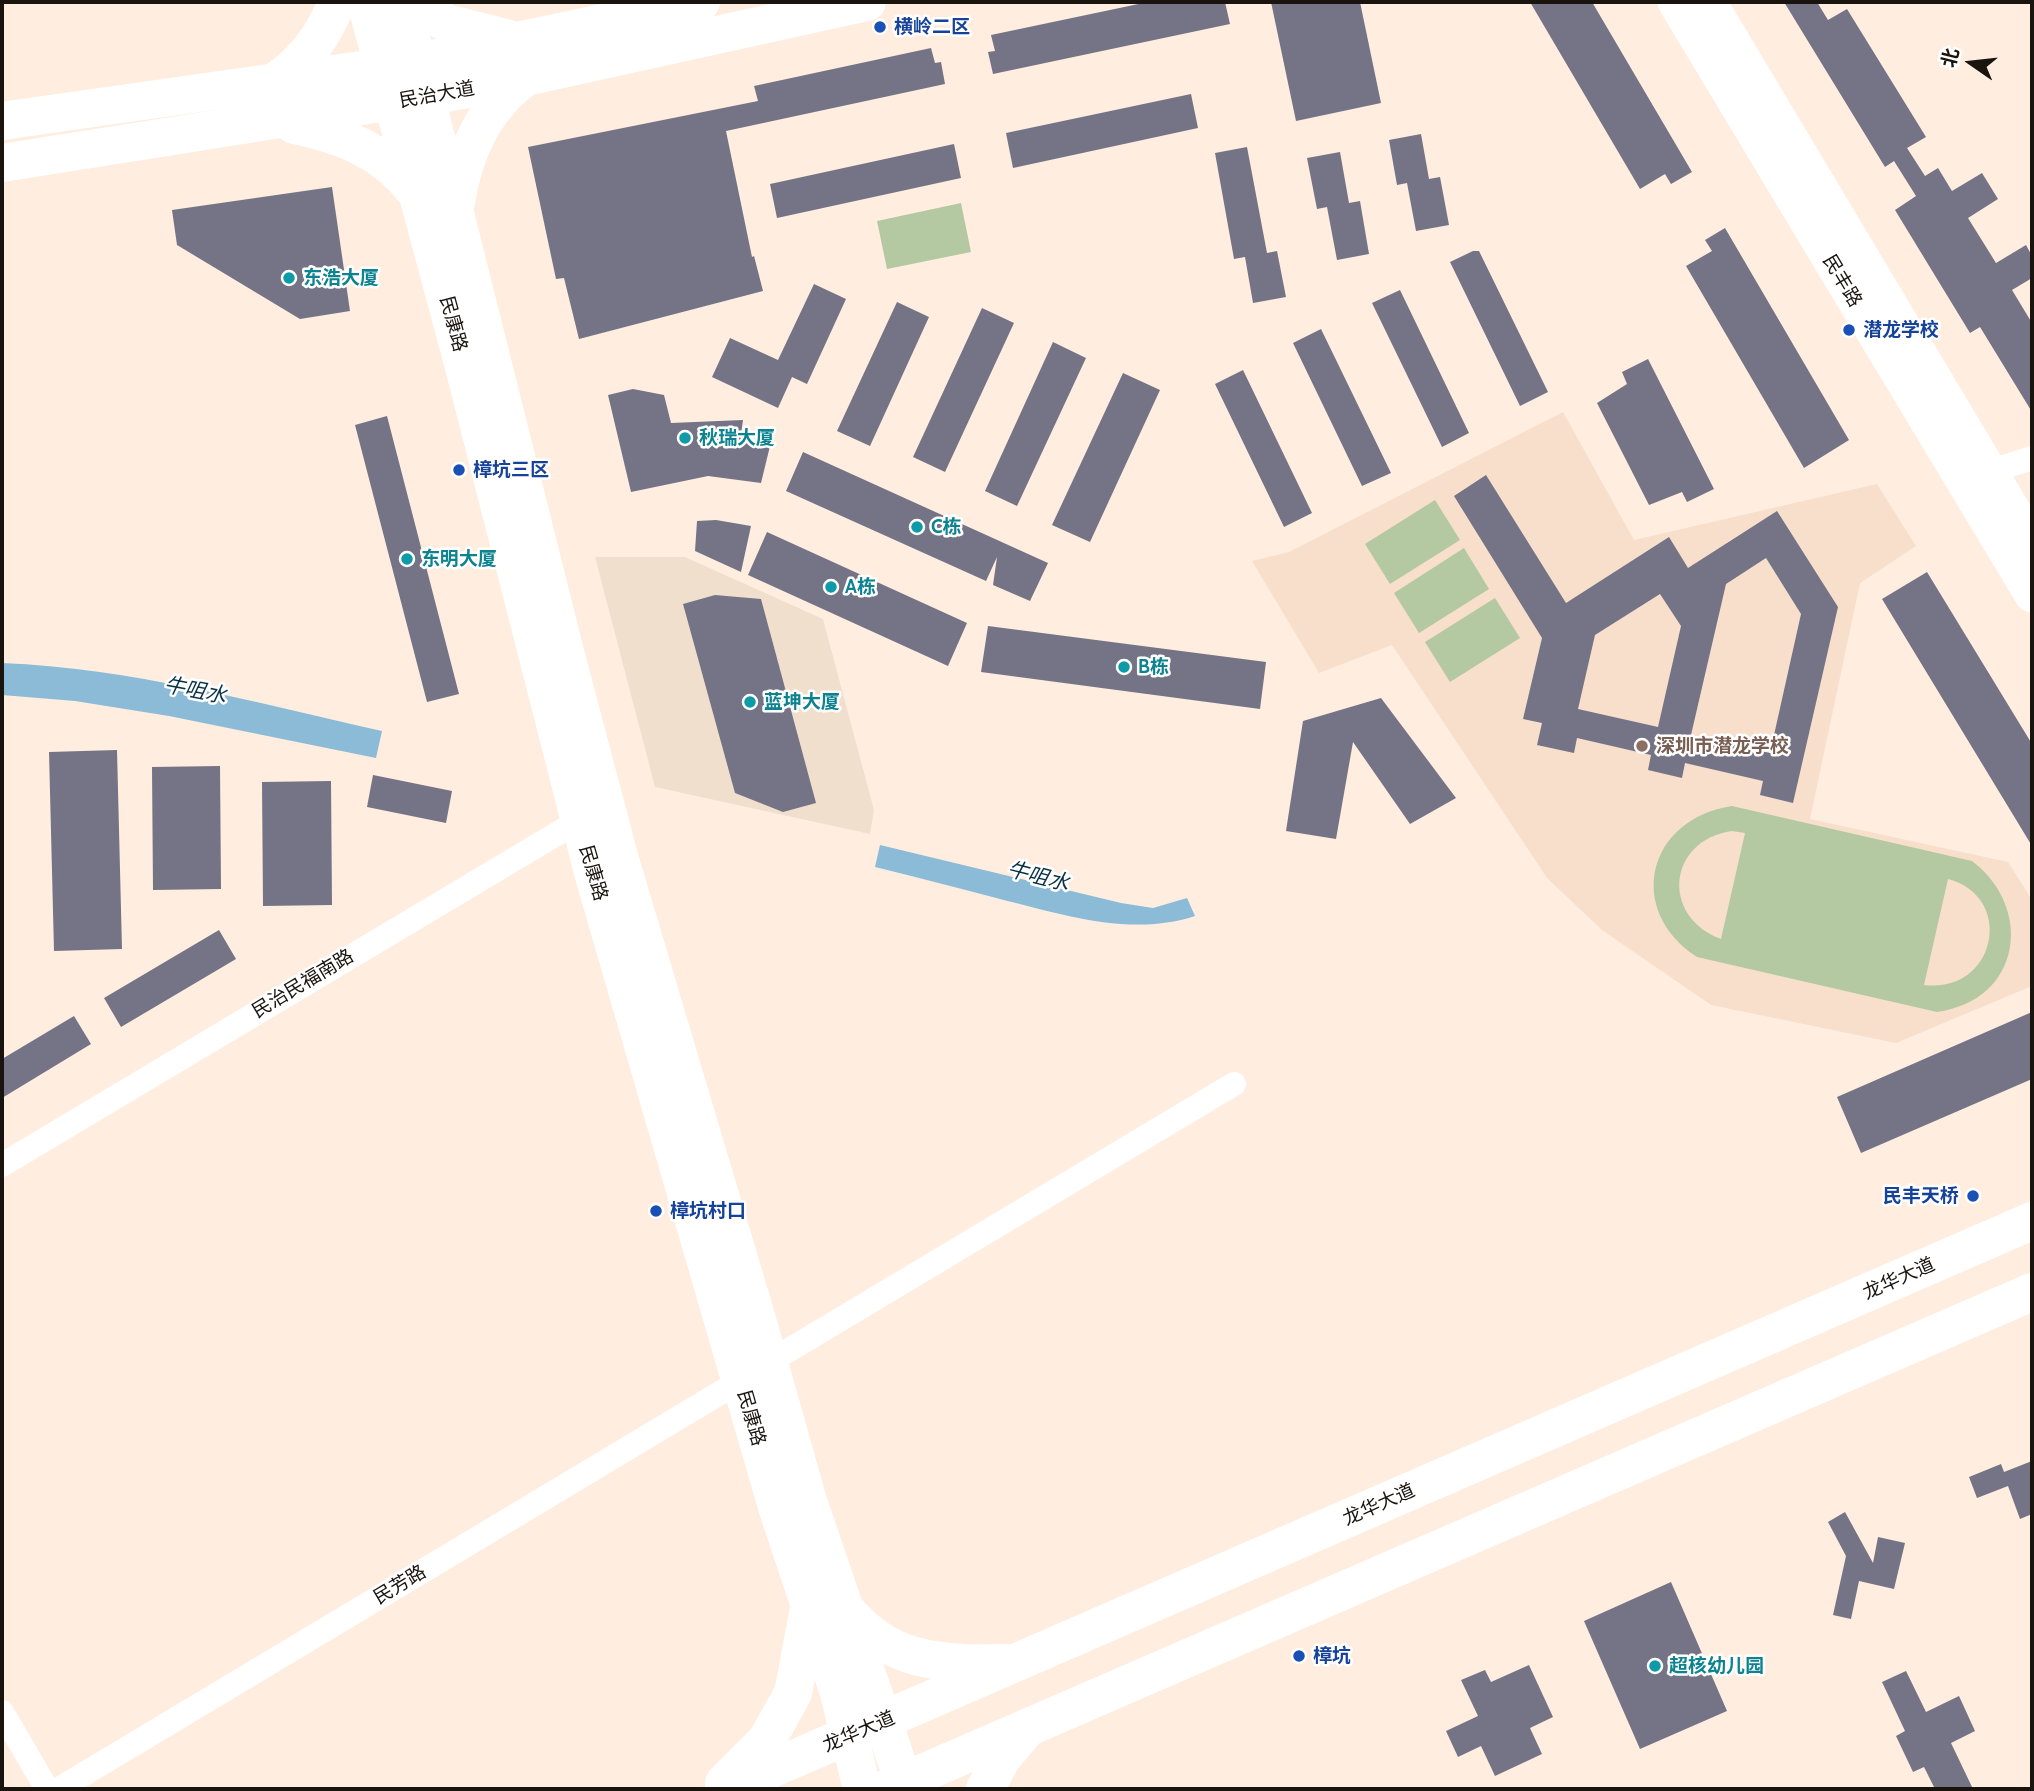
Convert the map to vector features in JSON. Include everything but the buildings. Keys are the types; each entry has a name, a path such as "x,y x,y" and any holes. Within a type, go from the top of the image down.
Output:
{"main road":[{"path":"272,83 293,69 311,51 327,27 337,2"},
{"name":"民康路","path":"366,2 405,82 456,207 592,813"},
{"name":"民康路","path":"401,2 405,82 418,195 592,813 755,1371 865,1729"},
{"path":"415,2 427,12 526,59 479,129 460,177 456,207"},
{"name":"民治大道","path":"526,59 701,2"},
{"name":"民治大道","path":"2,163 260,124 405,82 867,2"},
{"name":"民丰路","path":"1675,2 2032,595"},
{"name":"民丰路","path":"1709,2 2032,542"},
{"name":"民治大道","path":"2,121 272,83 405,82"},
{"path":"260,124 316,130 371,150 401,173 418,195"},
{"name":"龙华大道","path":"726,1789 2032,1221"},
{"path":"865,1729 898,1787 1029,1727 2032,1292"},
{"path":"717,1789 767,1740 793,1693 804,1647 825,1603 900,1653 959,1663 1018,1662"},
{"path":"985,1789 1002,1758 1029,1727"},
{"path":"862,1789 865,1729"}],"street":[{"path":"1989,472 2032,458"},
{"name":"民治民福南路","path":"2,1165 592,813"},
{"name":"民芳路","path":"59,1789 1234,1084"},
{"path":"2,1712 47,1789"}],"shaded area":[{"name":"深圳市潜龙学校","path":"1563,412 1634,540 1877,484 1916,546 1860,583 1810,819 2008,862 2032,900 2032,986 1896,1043 1711,1005 1602,930 1547,878 1392,645 1319,673 1252,561 1289,552"},
{"name":"蓝坤大厦","path":"595,557 685,557 823,619 874,810 870,834 655,787"}],"green space":[{"path":"961,203 971,252 887,269 877,221"},
{"path":"1435,500 1460,540 1390,584 1365,544"},
{"path":"1464,548 1489,589 1419,633 1394,593"},
{"path":"1495,598 1520,638 1450,682 1425,642"},
{"path":"1732,806 1972,861 1992,880 2005,903 2011,926 2010,950 2002,971 1987,990 1965,1004 1937,1012 1697,957 1674,938 1660,915 1654,892 1656,869 1665,847 1681,828 1703,814","holes":["1732,831 1745,833 1721,939 1701,928 1688,914 1681,897 1680,880 1684,863 1695,848 1711,837","1948,879 1969,889 1983,904 1989,923 1988,942 1981,960 1968,975 1948,984 1924,985"]}],"water":[{"name":"牛咀水","path":"2,663 50,666 146,679 382,731 376,758 169,716 75,701 2,695"},
{"path":"880,845 1121,903 1153,908 1187,898 1195,916 1147,924 1122,924 1073,917 875,867"}],"place":[{"name":"横岭二区","path":"880,27"},
{"name":"东浩大厦","path":"289,278"},
{"name":"潜龙学校","path":"1849,330"},
{"name":"秋瑞大厦","path":"685,438"},
{"name":"樟坑三区","path":"459,470"},
{"name":"C栋","path":"917,527"},
{"name":"东明大厦","path":"407,559"},
{"name":"A栋","path":"831,587"},
{"name":"B栋","path":"1124,667"},
{"name":"蓝坤大厦","path":"750,702"},
{"name":"深圳市潜龙学校","path":"1642,746"},
{"name":"民丰天桥","path":"1973,1196"},
{"name":"樟坑村口","path":"656,1211"},
{"name":"樟坑","path":"1299,1656"},
{"name":"超核幼儿园","path":"1655,1666"}]}
